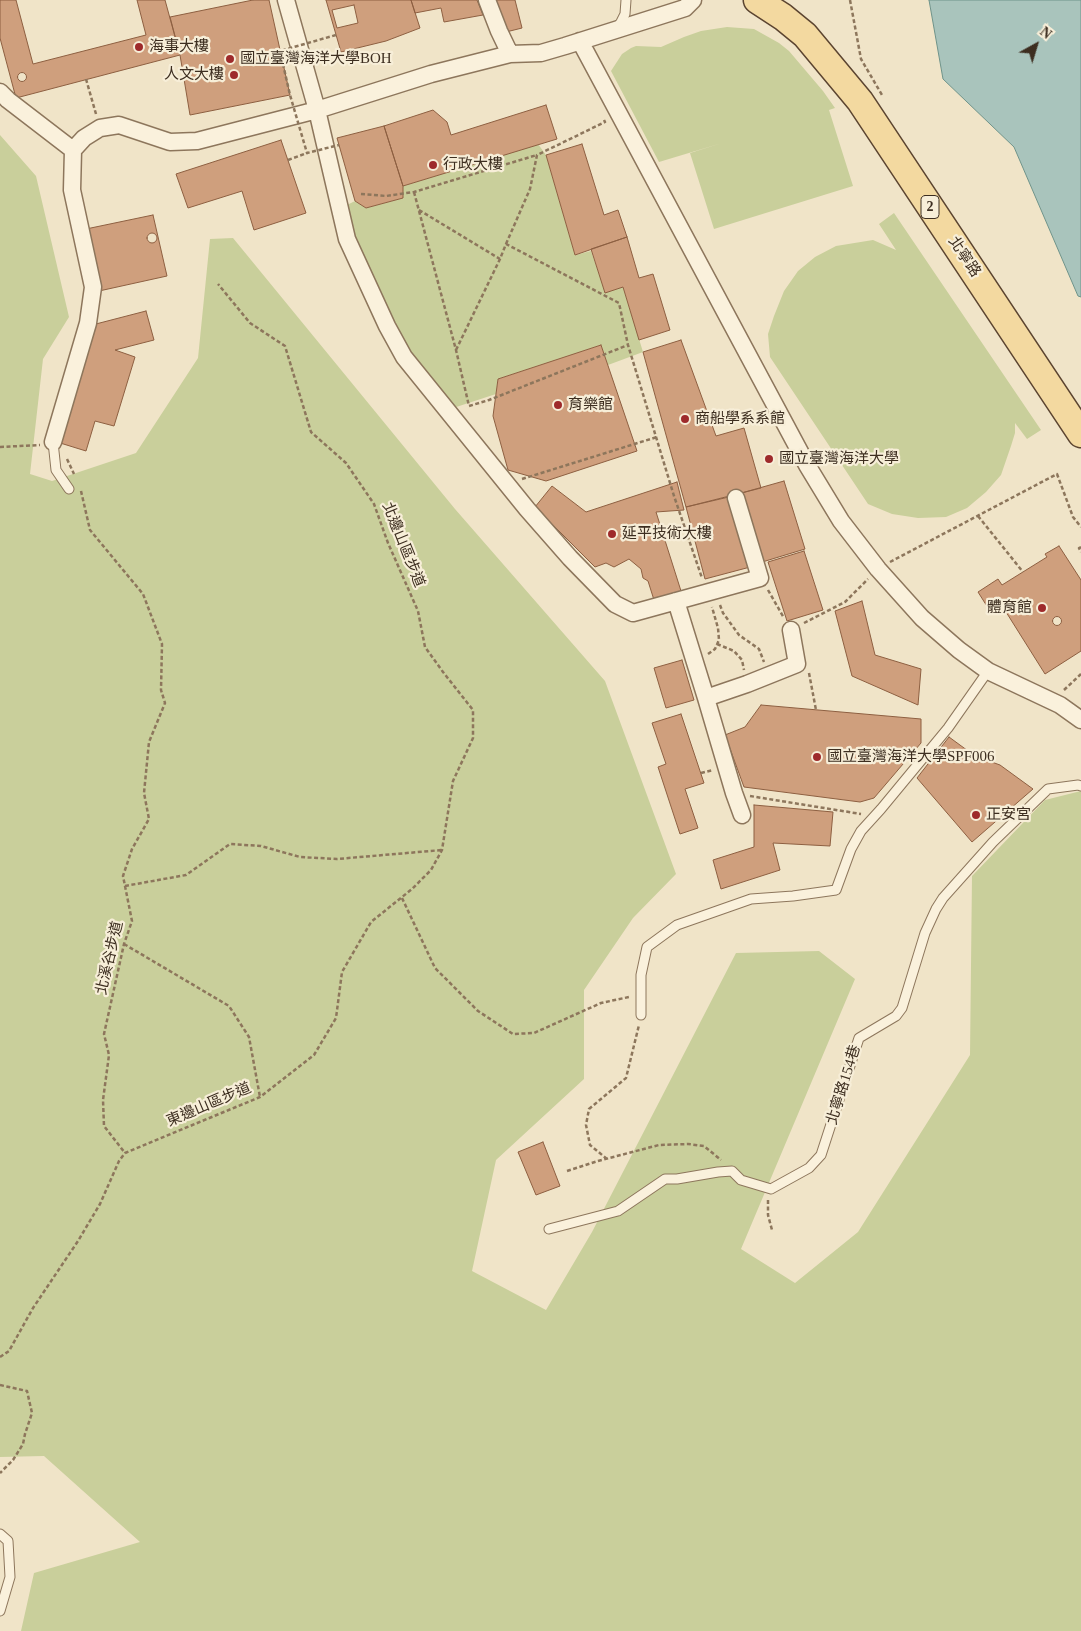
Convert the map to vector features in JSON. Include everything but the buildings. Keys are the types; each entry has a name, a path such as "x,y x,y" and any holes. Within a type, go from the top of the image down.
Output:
{"main road":[{"name":"北寧路","path":"757,0 783,17 804,35 860,101 1081,434"}],"street":[{"path":"286,0 317,110 347,239 387,326 404,357 506,484 570,558 615,604 633,613 760,578 736,498"},
{"path":"487,0 510,54"},
{"path":"53,442 88,323 93,287 72,190 73,150 84,138 100,128 119,125 170,142 197,141 317,110 431,74 510,54 541,53 685,8 693,0"},
{"path":"580,41 807,465 841,520 878,569 922,618 959,650 988,671 1060,705 1081,720"},
{"path":"0,92 73,150"},
{"path":"676,601 742,815"},
{"path":"706,698 797,664 791,630"}],"lane":[{"path":"614,31 621,22 626,0"},
{"path":"53,442 56,470 68,489"},
{"path":"642,1016 641,975 647,947 677,925 751,900 836,890 851,849 861,831 948,728 988,671"},
{"name":"北寧路154巷","path":"771,1189 809,1168 821,1155 859,1038 896,1016 902,1008 925,933 943,898 993,842 1048,789 1081,786"},
{"path":"549,1229 618,1211 665,1179 677,1180 718,1172 732,1172 741,1180 771,1189"},
{"path":"0,1534 8,1541 10,1577 0,1611"}],"path":[{"path":"850,0 861,59 884,98"},
{"path":"307,153 290,95 280,51 336,35"},
{"path":"86,80 100,128"},
{"path":"361,194 386,196 414,192 536,155 605,122 601,114"},
{"path":"288,160 339,145"},
{"path":"456,350 500,259 530,190 536,155"},
{"path":"414,192 456,350 468,406 489,400 628,345"},
{"path":"419,210 500,259"},
{"path":"506,244 619,303 628,345 674,496 711,592 739,635 759,648 770,675"},
{"name":"北邊山區步道","path":"218,284 250,323 285,346 310,432 346,463 374,504 388,543 418,611 425,646 473,710 473,738 453,781 442,850"},
{"path":"506,484 657,437"},
{"path":"0,447 37,446 53,442 70,463 76,479"},
{"path":"760,578 791,630 845,602 878,569 1057,474 1073,517 1081,527"},
{"name":"北溪谷步道","path":"80,488 90,530 143,594 162,644 161,690 165,702 149,742 144,793 149,819 132,849 123,876 132,921 124,944 104,1034 109,1055 102,1100 104,1126 125,1153"},
{"path":"978,516 1023,572"},
{"path":"1081,547 1079,548 1081,552"},
{"path":"695,661 700,660 715,649 719,640 711,592"},
{"path":"717,644 734,651 742,660 747,684"},
{"path":"797,664 803,662 808,670 816,710"},
{"path":"1064,688 1081,674"},
{"path":"734,793 874,816"},
{"path":"125,886 186,875 230,844 261,846 300,857 337,859 442,850"},
{"name":"東邊山區步道","path":"125,1153 260,1097 314,1055 336,1018 342,972 371,922 412,890 431,870 442,850"},
{"path":"402,898 435,968 478,1011 514,1034 534,1033 600,1003 641,995"},
{"path":"124,944 229,1006 249,1037 260,1097"},
{"path":"606,1158 590,1145 586,1125 589,1109 626,1078 642,1016"},
{"path":"567,1171 606,1158 659,1145 688,1144 704,1146 732,1172"},
{"path":"0,1357 8,1351 33,1308 78,1241 100,1204 119,1161 125,1153"},
{"path":"771,1189 768,1209 772,1230"},
{"path":"0,1385 27,1390 32,1412 24,1444 13,1460 0,1473"}],"green space":[{"path":"727,27 754,29 779,43 789,51 823,91 835,108 829,110 853,186 714,229 690,153 722,143 659,162 611,71 622,54 636,46 661,47 701,31"},
{"path":"0,135 36,176 69,317 43,359 30,474 52,481 136,453 198,358 210,239 233,238 455,509 605,681 676,874 633,918 584,990 584,1079 496,1160 472,1271 546,1310 592,1232 736,953 819,951 855,979 741,1249 795,1283 858,1232 970,1055 972,876 1045,800 1081,791 1081,1631 21,1631 34,1573 140,1542 44,1456 0,1457"},
{"path":"538,144 546,155 575,255 591,251 605,291 623,287 643,352 608,365 601,345 498,379 496,394 447,410 401,353 341,208 355,201 366,208 403,198 403,186"},
{"path":"894,213 1041,430 1027,439 1015,423 1015,433 1001,475 986,492 967,508 946,517 918,518 892,514 868,504 770,357 768,334 784,291 798,271 815,257 836,246 873,240 896,250 879,224"}],"water":[{"path":"929,0 1081,0 1081,297 1078,296 1014,147 943,79"}],"place":[{"name":"海事大樓","path":"139,47"},
{"name":"國立臺灣海洋大學BOH","path":"230,59"},
{"name":"人文大樓","path":"234,75"},
{"name":"行政大樓","path":"433,165"},
{"name":"育樂館","path":"558,405"},
{"name":"商船學系系館","path":"685,419"},
{"name":"國立臺灣海洋大學","path":"769,459"},
{"name":"延平技術大樓","path":"612,534"},
{"name":"體育館","path":"1042,608"},
{"name":"國立臺灣海洋大學SPF006","path":"817,757"},
{"name":"正安宮","path":"976,815"}]}
